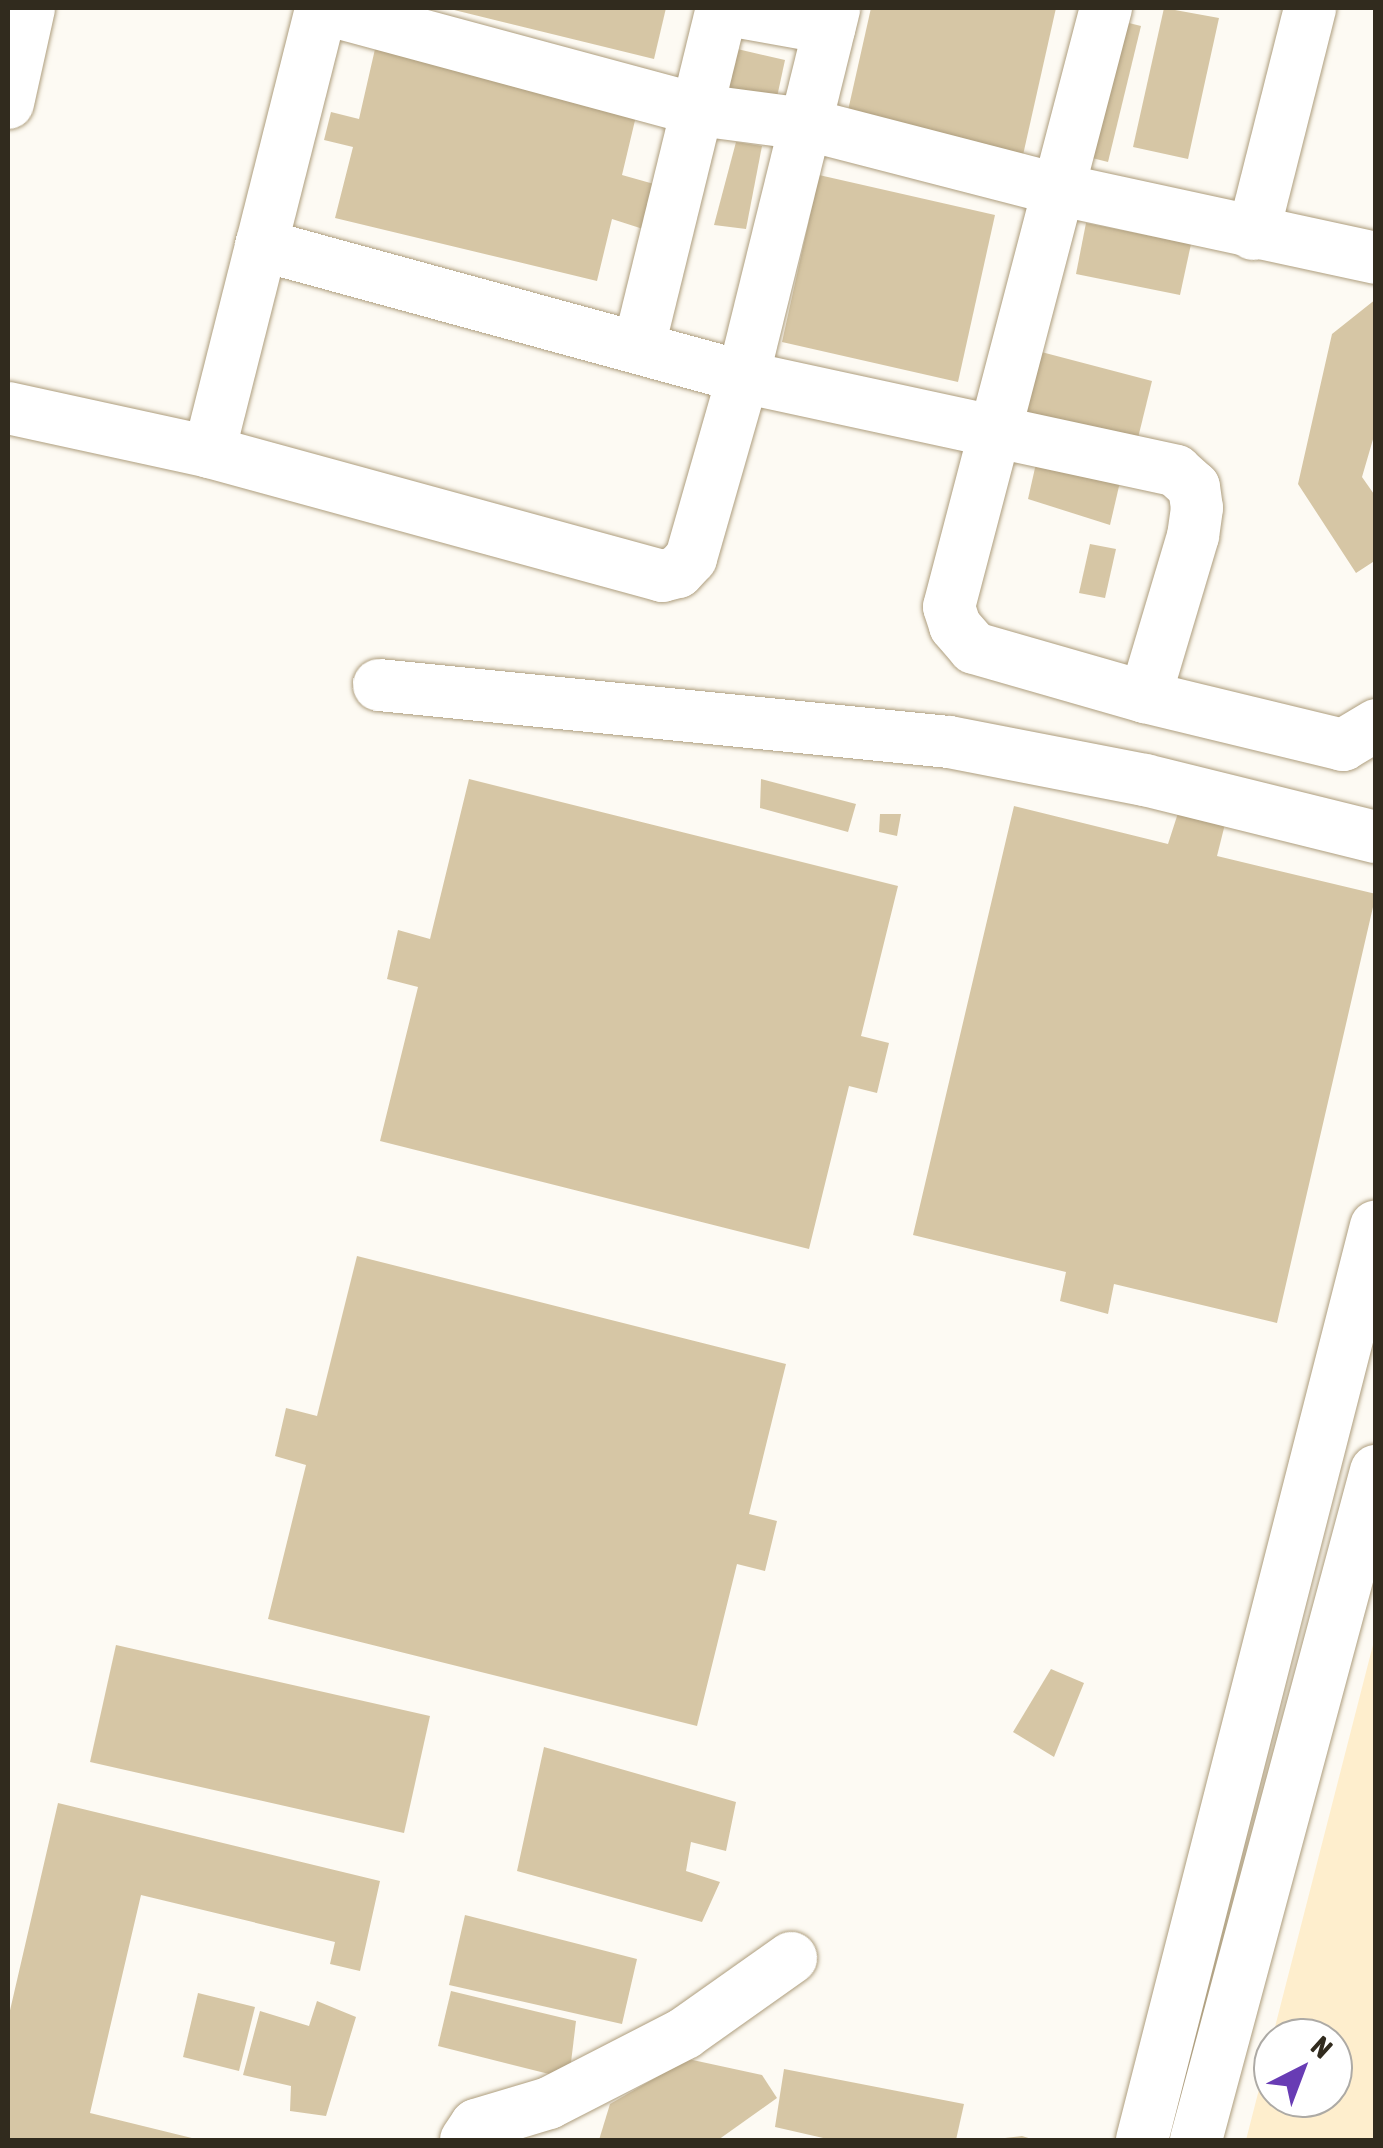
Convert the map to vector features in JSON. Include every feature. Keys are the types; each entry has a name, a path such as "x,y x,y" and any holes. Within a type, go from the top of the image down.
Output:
{"lane":[{"path":"8,104 28,8"},
{"path":"209,452 321,8 699,110 806,124 1057,189 1376,258"},
{"path":"8,408 209,452 662,576 678,572 690,558 743,377 831,18 722,8 639,346"},
{"path":"1106,8 949,607 956,626 974,648 1343,745 1376,725"},
{"path":"1253,234 1310,8"},
{"path":"261,245 743,377 1176,471 1194,488 1198,508 1194,536 1146,696"},
{"path":"379,685 949,742 1145,780 1376,837"},
{"path":"1142,2140 1376,1226"},
{"path":"1196,2140 1365,1557 1376,1471"},
{"path":"466,2140 476,2125 550,2103 686,2033 791,1958"}],"shaded area":[{"path":"1375,1637 1375,2140 1246,2140 1253,2113 1253,2118 1353,2118 1353,2018 1277,2018"}],"building":[{"path":"446,8 666,8 654,59"},
{"path":"871,8 1056,8 1023,155 847,115"},
{"path":"1164,8 1219,18 1188,159 1133,147"},
{"path":"1113,19 1141,26 1108,162 1080,155"},
{"path":"733,48 785,60 774,111 720,95"},
{"path":"375,49 637,112 622,175 654,184 643,229 612,219 597,281 335,218 353,147 324,140 331,112 359,119"},
{"path":"736,142 762,146 746,229 714,225"},
{"path":"819,175 995,215 958,382 782,342"},
{"path":"1086,223 1191,244 1180,295 1076,274"},
{"path":"1376,299 1376,429 1362,477 1376,497 1376,560 1356,573 1298,484 1332,334"},
{"path":"1030,349 1152,381 1137,442 1014,410"},
{"path":"1037,459 1123,469 1110,525 1028,499"},
{"path":"1090,544 1116,549 1105,598 1079,593"},
{"path":"469,779 898,886 861,1036 889,1043 877,1093 849,1086 809,1249 380,1141 418,987 387,979 398,930 430,939"},
{"path":"761,779 856,804 848,832 760,808"},
{"path":"1014,806 1168,844 1178,813 1225,824 1217,856 1376,894 1277,1323 1114,1284 1108,1314 1060,1301 1066,1272 913,1235"},
{"path":"880,814 901,814 897,836 879,832"},
{"path":"357,1256 786,1364 749,1514 777,1521 765,1571 737,1564 697,1726 268,1619 306,1465 275,1456 286,1408 317,1416"},
{"path":"116,1645 430,1716 404,1833 90,1762"},
{"path":"1051,1669 1084,1683 1054,1757 1013,1732"},
{"path":"544,1747 736,1802 726,1851 691,1842 686,1871 720,1882 702,1922 517,1871"},
{"path":"58,1803 380,1881 360,1971 330,1964 335,1942 141,1895 90,2113 200,2140 8,2140 8,2019"},
{"path":"465,1915 637,1959 622,2024 449,1985"},
{"path":"451,1991 576,2021 569,2079 438,2046"},
{"path":"198,1993 255,2007 239,2071 183,2057"},
{"path":"317,2001 356,2017 326,2116 290,2111 291,2086 243,2075 260,2011 309,2026"},
{"path":"688,2059 762,2075 777,2098 718,2140 599,2140 610,2104"},
{"path":"784,2069 964,2104 956,2140 832,2140 775,2127"},
{"path":"1022,2136 1035,2140 1005,2138"}]}
